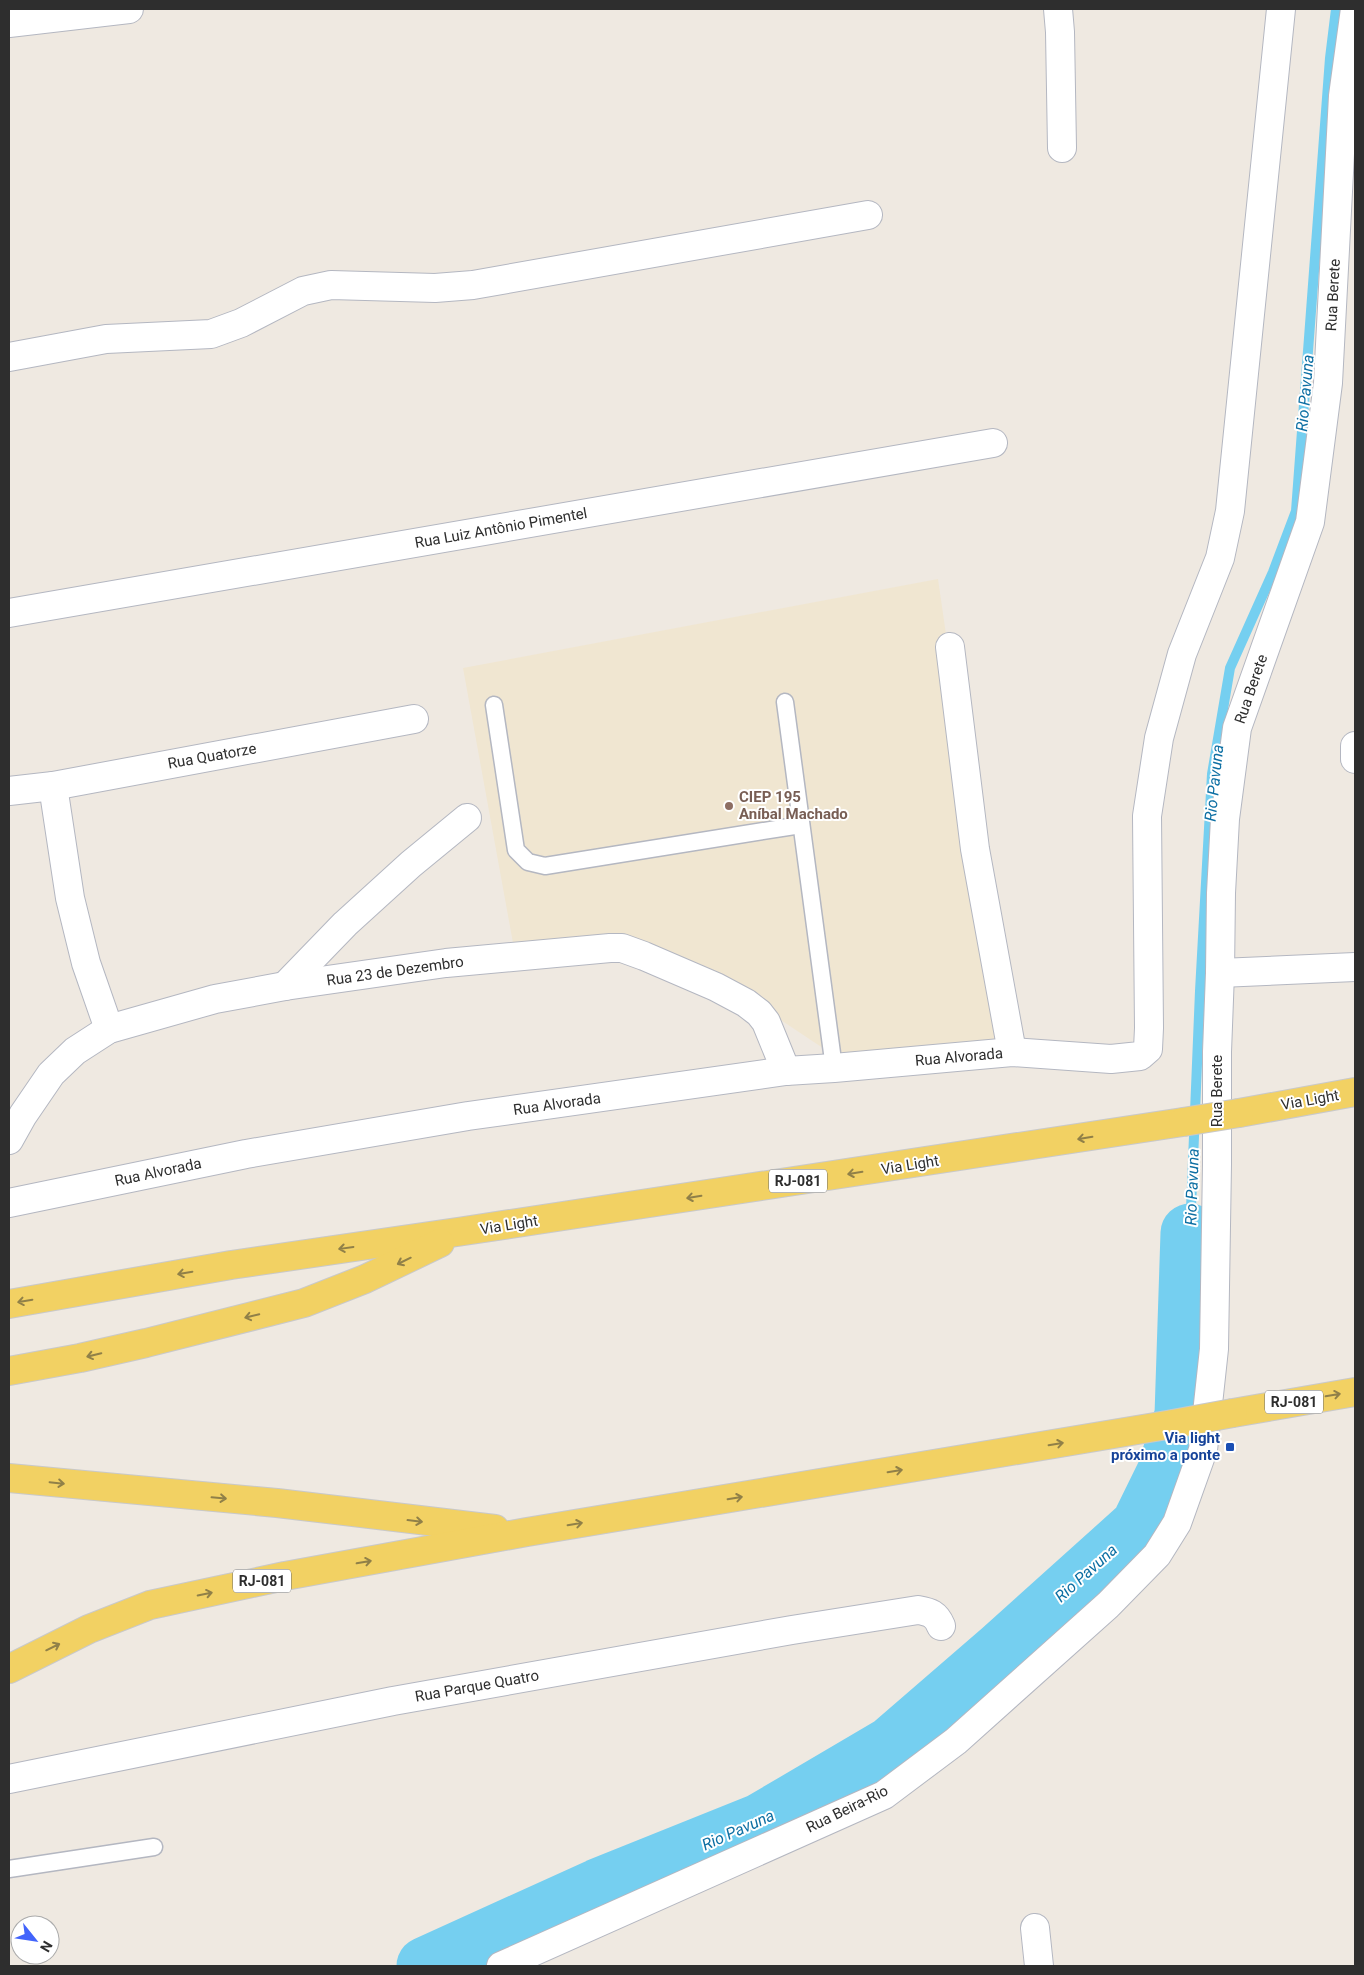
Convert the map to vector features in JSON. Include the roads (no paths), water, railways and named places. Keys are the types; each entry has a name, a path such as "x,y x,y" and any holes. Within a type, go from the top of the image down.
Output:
{"main road":[{"name":"Via Light","path":"9,1304 231,1265 464,1232 1133,1131 1355,1092"},
{"name":"RJ-081","path":"9,1371 146,1344 304,1303 365,1279 464,1232"},
{"name":"RJ-081","path":"9,1669 89,1630 150,1605 285,1576 527,1532 1124,1433 1233,1412 1355,1392"},
{"path":"9,1478 277,1503 426,1522 527,1532"}],"street":[{"path":"9,22 16,9"},
{"path":"9,22 129,9"},
{"path":"1058,9 1062,148"},
{"name":"Rua Alvorada","path":"9,1204 275,1149 468,1116 786,1071 1012,1052 1111,1059 1140,1056 1148,1049 1147,816 1159,738 1182,654 1220,558 1230,511 1281,9"},
{"name":"Rua Berete","path":"1178,1523 1203,1450 1214,1349 1217,1052 1221,893 1224,838 1236,728 1310,522 1328,384 1343,96 1355,9"},
{"path":"9,357 106,339 211,334 241,323 303,290 332,285 435,288 474,285 868,215"},
{"name":"Rua Luiz Antônio Pimentel","path":"9,613 993,443"},
{"path":"950,647 975,849 1012,1052"},
{"name":"Rua Quatorze","path":"9,791 53,786 414,719"},
{"path":"1355,746 1355,759"},
{"path":"53,786 70,898 86,963 109,1028"},
{"path":"284,986 345,924 411,864 467,818"},
{"name":"Rua 23 de Dezembro","path":"9,1140 23,1115 51,1074 75,1051 109,1028 216,999 284,986 446,963 622,948 716,986 746,1003 760,1014 766,1022 786,1071"},
{"path":"1220,973 1355,967"},
{"name":"Rua Beira-Rio","path":"501,1966 884,1795 956,1741 1108,1605 1157,1555 1178,1523"},
{"name":"Rua Parque Quatro","path":"9,1779 393,1701 812,1627 918,1610 937,1616 941,1626"},
{"path":"1035,1928 1039,1966"}],"lane":[{"path":"785,702 834,1068"},
{"path":"494,705 516,850 528,862 546,866 801,825"},
{"path":"9,1869 154,1847"}],"waterway":[{"name":"Rio Pavuna","path":"1190,1233 1200,991 1212,774 1230,668 1273,572 1296,511 1330,58 1336,9"},
{"name":"Rio Pavuna","path":"426,1966 598,1888 760,1823 891,1746 1002,1650 1140,1526 1166,1473 1184,1415 1190,1233"}],"place":[{"name":"CIEP 195 Aníbal Machado","path":"729,806"},
{"name":"Via light próximo a ponte","path":"1230,1447"}]}
